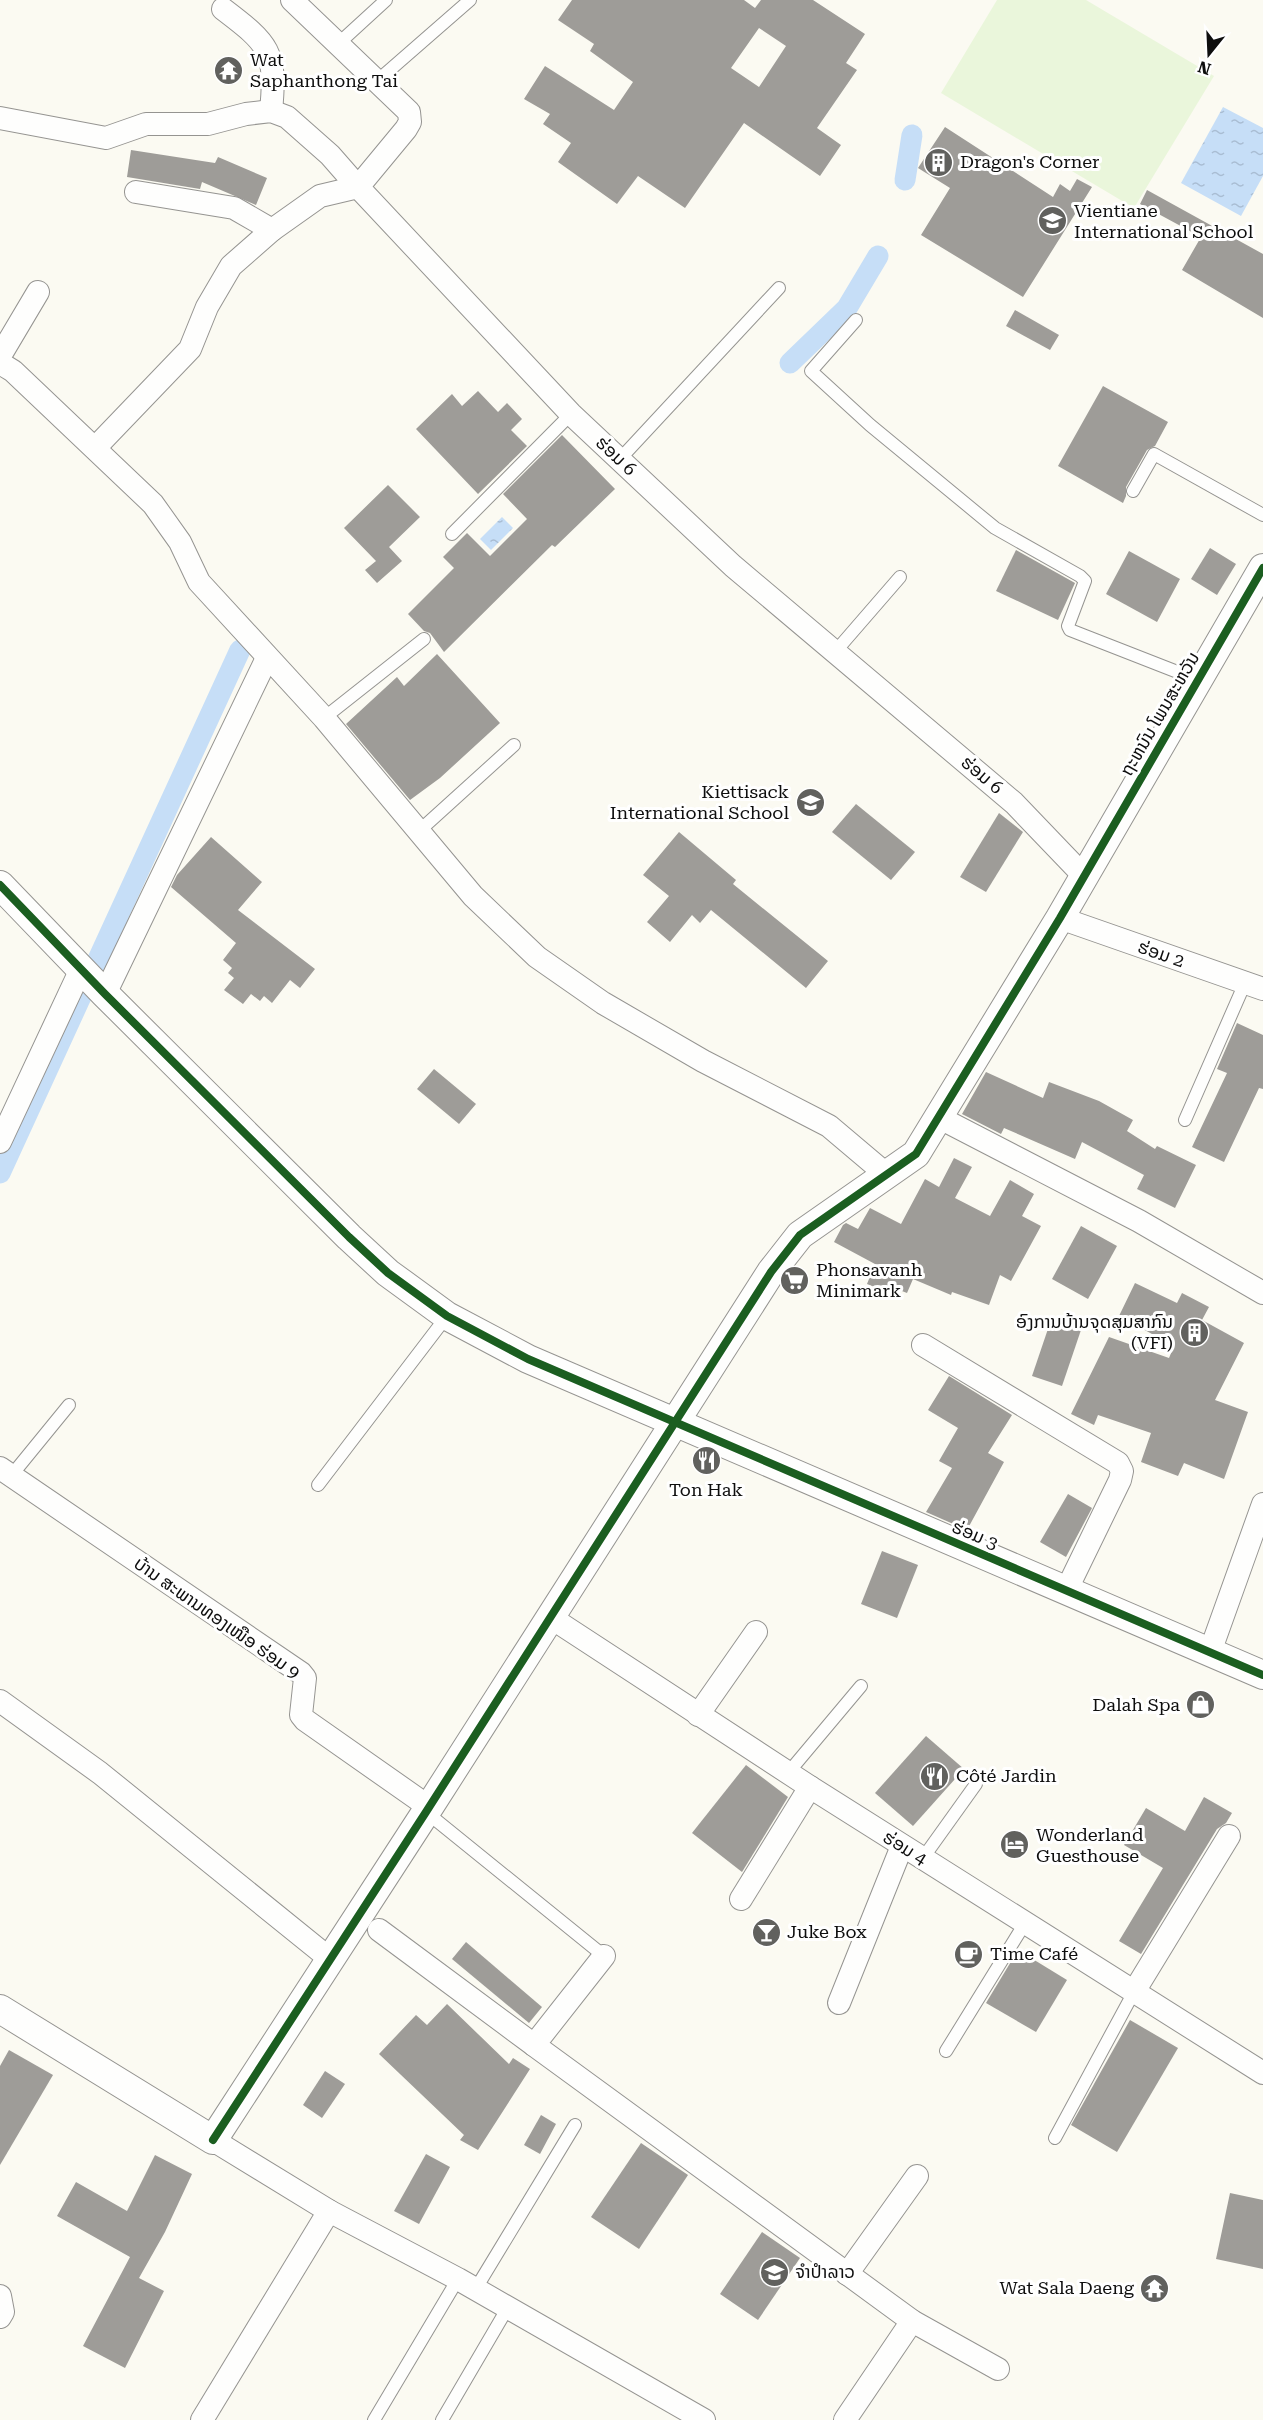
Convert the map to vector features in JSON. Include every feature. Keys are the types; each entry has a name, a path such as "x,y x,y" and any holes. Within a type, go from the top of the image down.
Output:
{"street":[{"path":"95,448 190,349 207,307 231,266 272,230 320,196 358,187 410,122 409,112 292,0"},
{"path":"0,118 106,138 146,124 207,124 246,114 271,111 275,76 271,56 264,43 223,9"},
{"name":"ຮ່ອມ 6","path":"271,111 288,117 330,155 571,414 733,566 1014,802 1083,875"},
{"path":"136,192 234,208 272,230"},
{"path":"0,356 38,292"},
{"path":"0,363 13,371 153,504 180,542 199,582 324,718 472,896 537,957 603,1003 703,1061 829,1126 887,1175"},
{"name":"ຖະຫນົນ ໂພນສະຫວັນ","path":"213,2140 428,1809 771,1272 800,1235 916,1154 1060,918 1263,568"},
{"path":"105,994 267,658"},
{"name":"ຮ່ອມ 3","path":"0,885 105,994 349,1237 388,1273 447,1316 528,1359 1263,1675"},
{"name":"ຮ່ອມ 2","path":"1060,918 1254,986"},
{"path":"0,1142 81,969"},
{"path":"940,1118 1139,1221 1263,1293"},
{"path":"923,1345 1118,1463 1122,1471 1120,1480 1066,1591"},
{"name":"ບ້ານ ສະພານທອງເໜືອ ຮ່ອມ 9","path":"6,1472 301,1673 305,1678 301,1715 304,1720 428,1809"},
{"path":"1210,1652 1263,1504"},
{"name":"ຮ່ອມ 4","path":"550,1617 902,1846 1135,1990 1263,2073"},
{"path":"698,1715 756,1632"},
{"path":"0,1701 100,1773 330,1959"},
{"path":"741,1899 810,1787"},
{"path":"1135,1990 1229,1836"},
{"path":"839,2003 902,1846"},
{"path":"379,1930 912,2321 998,2369"},
{"path":"534,2045 604,1956"},
{"path":"0,2008 329,2211 467,2284 704,2420"},
{"path":"847,2274 917,2176"},
{"path":"202,2420 329,2211"},
{"path":"0,2296 3,2299 0,2317"},
{"path":"845,2420 912,2321"}],"lane":[{"path":"338,44 386,0"},
{"path":"376,82 470,0"},
{"path":"620,459 779,288"},
{"path":"856,320 812,371 870,425 995,528 1085,581 1068,626 1070,630 1198,680"},
{"path":"452,534 571,414"},
{"path":"1133,490 1154,454 1263,515"},
{"path":"835,652 900,577"},
{"path":"324,718 424,639"},
{"path":"418,832 514,745"},
{"path":"1185,1120 1254,986"},
{"path":"318,1485 447,1316"},
{"path":"6,1472 69,1405"},
{"path":"788,1773 861,1686"},
{"path":"922,1858 976,1784"},
{"path":"428,1809 604,1956"},
{"path":"946,2051 1025,1923"},
{"path":"1055,2138 1135,1990"},
{"path":"374,2420 575,2125"},
{"path":"442,2420 507,2309"}],"green space":[{"path":"997,0 1086,0 1214,76 1134,208 941,93"}],"water":[{"path":"1223,107 1263,128 1263,176 1241,216 1181,183"},
{"path":"502,517 513,528 491,550 480,539"}],"building":[{"path":"572,0 744,0 755,8 761,0 813,0 865,34 846,63 857,70 817,128 841,145 820,176 744,123 685,208 638,176 617,204 558,162 571,143 543,124 550,114 524,99 545,66 614,110 633,82 590,51 594,44 558,20","holes":["759,28 786,46 759,87 731,68"]},
{"path":"945,127 1053,197 1060,184 1070,191 1077,179 1092,187 1023,297 921,235 950,188 918,168"},
{"path":"131,150 215,163 218,157 267,178 256,205 202,182 200,189 127,177"},
{"path":"1147,190 1263,254 1263,318 1182,270 1201,237 1140,204"},
{"path":"1015,310 1059,335 1050,350 1006,326"},
{"path":"1103,386 1168,422 1155,446 1147,450 1126,487 1123,503 1058,466"},
{"path":"478,391 498,412 507,403 522,419 511,430 527,446 478,494 416,429 452,394 462,406"},
{"path":"562,435 615,489 555,547 552,545 444,652 430,633 424,631 408,614 454,568 443,557 467,533 490,556 527,519 503,494"},
{"path":"388,485 420,517 389,547 402,561 377,583 365,570 376,561 344,528"},
{"path":"1210,548 1236,564 1217,595 1191,579"},
{"path":"1016,550 1075,583 1058,620 996,591"},
{"path":"1129,551 1180,579 1157,622 1106,594"},
{"path":"437,654 500,723 440,778 410,800 346,724 397,677 404,686"},
{"path":"856,804 915,852 891,880 832,832"},
{"path":"999,813 1023,832 986,892 960,877"},
{"path":"679,832 736,880 733,884 828,961 806,988 711,910 700,923 692,915 670,942 647,922 669,896 643,875"},
{"path":"211,837 262,882 238,910 315,969 300,988 290,980 272,1003 264,996 260,1001 251,994 243,1004 224,990 234,978 228,973 232,968 223,960 236,943 171,887 177,875"},
{"path":"1237,1023 1263,1035 1263,1089 1259,1088 1224,1162 1192,1147 1227,1073 1217,1069"},
{"path":"434,1069 476,1104 459,1124 417,1089"},
{"path":"986,1072 1043,1098 1049,1082 1099,1101 1133,1120 1127,1131 1155,1149 1157,1146 1196,1165 1175,1208 1137,1189 1144,1175 1082,1142 1075,1159 1004,1128 1001,1134 962,1114"},
{"path":"954,1158 972,1167 955,1198 990,1216 1010,1180 1034,1194 1022,1216 1041,1226 1011,1281 1000,1275 989,1305 952,1292 951,1295 913,1279 907,1293 889,1286 887,1292 867,1284 875,1264 834,1242 843,1225 846,1223 858,1229 870,1208 901,1224 925,1179 939,1187"},
{"path":"1081,1226 1117,1246 1088,1299 1052,1279"},
{"path":"1135,1283 1177,1303 1182,1293 1209,1307 1202,1320 1244,1343 1215,1400 1248,1412 1224,1479 1184,1463 1178,1476 1141,1462 1151,1433 1098,1415 1094,1425 1071,1414 1109,1337 1169,1358 1174,1346 1119,1316"},
{"path":"1052,1317 1082,1327 1062,1386 1032,1376"},
{"path":"949,1376 1012,1415 988,1453 1004,1462 967,1530 926,1512 952,1468 939,1461 958,1428 928,1410"},
{"path":"1068,1494 1092,1508 1066,1557 1040,1542"},
{"path":"882,1551 918,1565 897,1618 861,1604"},
{"path":"926,1736 964,1769 913,1826 875,1793"},
{"path":"746,1765 788,1797 742,1872 692,1833"},
{"path":"1204,1797 1232,1813 1226,1823 1217,1829 1141,1954 1119,1941 1163,1868 1124,1845 1146,1808 1185,1831"},
{"path":"466,1942 542,2007 529,2023 452,1959"},
{"path":"1018,1950 1067,1980 1036,2032 986,2003"},
{"path":"447,2004 509,2064 513,2058 530,2069 478,2150 460,2140 464,2135 379,2054 416,2015 427,2025"},
{"path":"1130,2020 1178,2048 1117,2152 1071,2125"},
{"path":"9,2050 53,2075 0,2165 0,2066"},
{"path":"325,2071 345,2084 322,2118 303,2105"},
{"path":"541,2115 556,2124 540,2154 524,2145"},
{"path":"641,2143 688,2175 639,2249 591,2217"},
{"path":"426,2154 450,2167 419,2224 394,2211"},
{"path":"155,2155 192,2174 165,2232 139,2278 164,2291 125,2368 83,2346 130,2257 57,2216 76,2182 127,2211"},
{"path":"1230,2193 1263,2200 1263,2269 1216,2259"},
{"path":"762,2232 800,2258 758,2320 720,2294"}],"waterway":[{"path":"905,180 912,135"},
{"path":"790,363 847,308 878,256"},
{"path":"0,1173 240,650"}],"cycle path":[{"path":"213,2140 426,1812 771,1272 800,1235 916,1154 1060,918 1263,568"},
{"path":"0,885 105,994 349,1237 388,1273 447,1316 528,1359 1263,1675"}],"place":[{"name":"Wat Saphanthong Tai","path":"229,70"},
{"name":"Dragon's Corner","path":"939,162"},
{"name":"Vientiane International School","path":"1053,221"},
{"name":"Kiettisack International School","path":"810,802"},
{"name":"Phonsavanh Minimark","path":"795,1280"},
{"name":"ອົງການບ້ານຈຸດສຸມສາກົນ (VFI)","path":"1194,1332"},
{"name":"Ton Hak","path":"706,1461"},
{"name":"Dalah Spa","path":"1201,1705"},
{"name":"Côté Jardin","path":"935,1776"},
{"name":"Wonderland Guesthouse","path":"1015,1845"},
{"name":"Juke Box","path":"766,1932"},
{"name":"Time Café","path":"969,1954"},
{"name":"ຈຳປຳລາວ","path":"774,2272"},
{"name":"Wat Sala Daeng","path":"1155,2288"}]}
